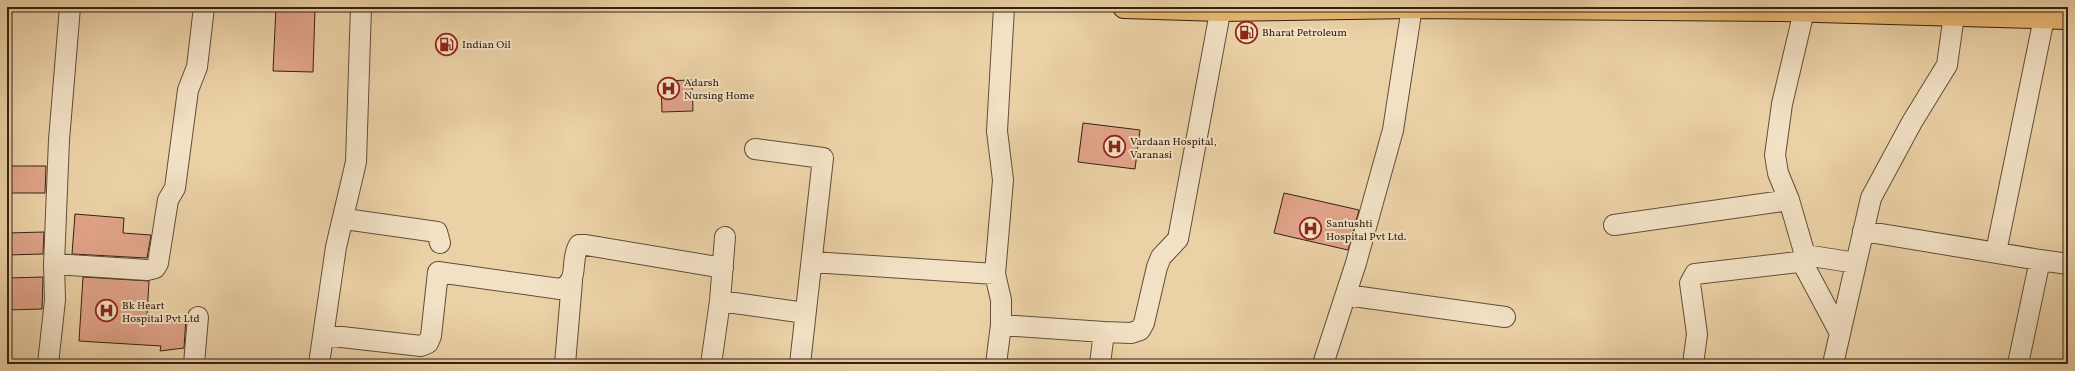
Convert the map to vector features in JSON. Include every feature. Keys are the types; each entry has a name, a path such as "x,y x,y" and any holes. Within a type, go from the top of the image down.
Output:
{"main road":[{"path":"1124,7 1220,9 1412,7 1767,8 1804,11 1849,9 1954,15 2068,18"}],"street":[{"path":"48,364 56,300 54,264 59,140 70,7"},
{"path":"54,264 147,270 155,268 158,263 168,200 175,188 188,90 196,67 204,7"},
{"path":"319,364 336,247 356,162 361,7"},
{"path":"996,364 1001,325 1001,300 995,274 1003,180 997,131 1004,7"},
{"path":"1323,364 1346,295 1393,130 1412,7"},
{"path":"1001,325 1131,333 1140,330 1144,323 1157,267 1161,257 1178,239 1220,9"},
{"path":"1804,11 1782,104 1776,155 1778,173 1789,200 1803,258 1840,333"},
{"path":"1833,364 1871,198 1912,122 1947,65 1954,15"},
{"path":"1996,252 2044,18"},
{"path":"755,149 823,158 800,364"},
{"path":"1614,225 1789,200"},
{"path":"324,335 421,346 428,343 431,336 442,219"},
{"path":"352,220 437,232 440,243"},
{"path":"1864,230 2068,264"},
{"path":"711,364 720,301 725,237"},
{"path":"565,364 572,281 576,251 579,245 586,244 723,268"},
{"path":"1693,364 1697,334 1690,283 1695,274 1803,258 1856,263"},
{"path":"2018,364 2040,260"},
{"path":"812,262 995,274"},
{"path":"438,272 560,289 567,286 572,281"},
{"path":"1346,295 1505,317"},
{"path":"720,301 805,313"},
{"path":"194,364 198,317"},
{"path":"1100,364 1104,332"}],"building":[{"path":"276,7 315,8 313,72 273,71"},
{"path":"692,80 693,111 662,112 661,81"},
{"path":"1083,123 1140,130 1135,169 1078,162"},
{"path":"7,166 46,166 45,193 7,193"},
{"path":"1284,193 1359,210 1348,250 1274,233"},
{"path":"75,214 124,218 123,233 151,235 147,258 72,254"},
{"path":"44,232 43,254 7,255 7,233"},
{"path":"43,277 42,309 7,310 7,278"},
{"path":"83,277 149,281 147,316 186,317 184,348 160,351 161,346 79,341"}],"place":[{"name":"Bharat Petroleum","path":"1246,32"},
{"name":"Indian Oil","path":"446,44"},
{"name":"Adarsh Nursing Home","path":"668,88"},
{"name":"Vardaan Hospital, Varanasi","path":"1114,147"},
{"name":"Santushti Hospital Pvt Ltd.","path":"1311,229"},
{"name":"Bk Heart Hospital Pvt Ltd","path":"107,311"}]}
